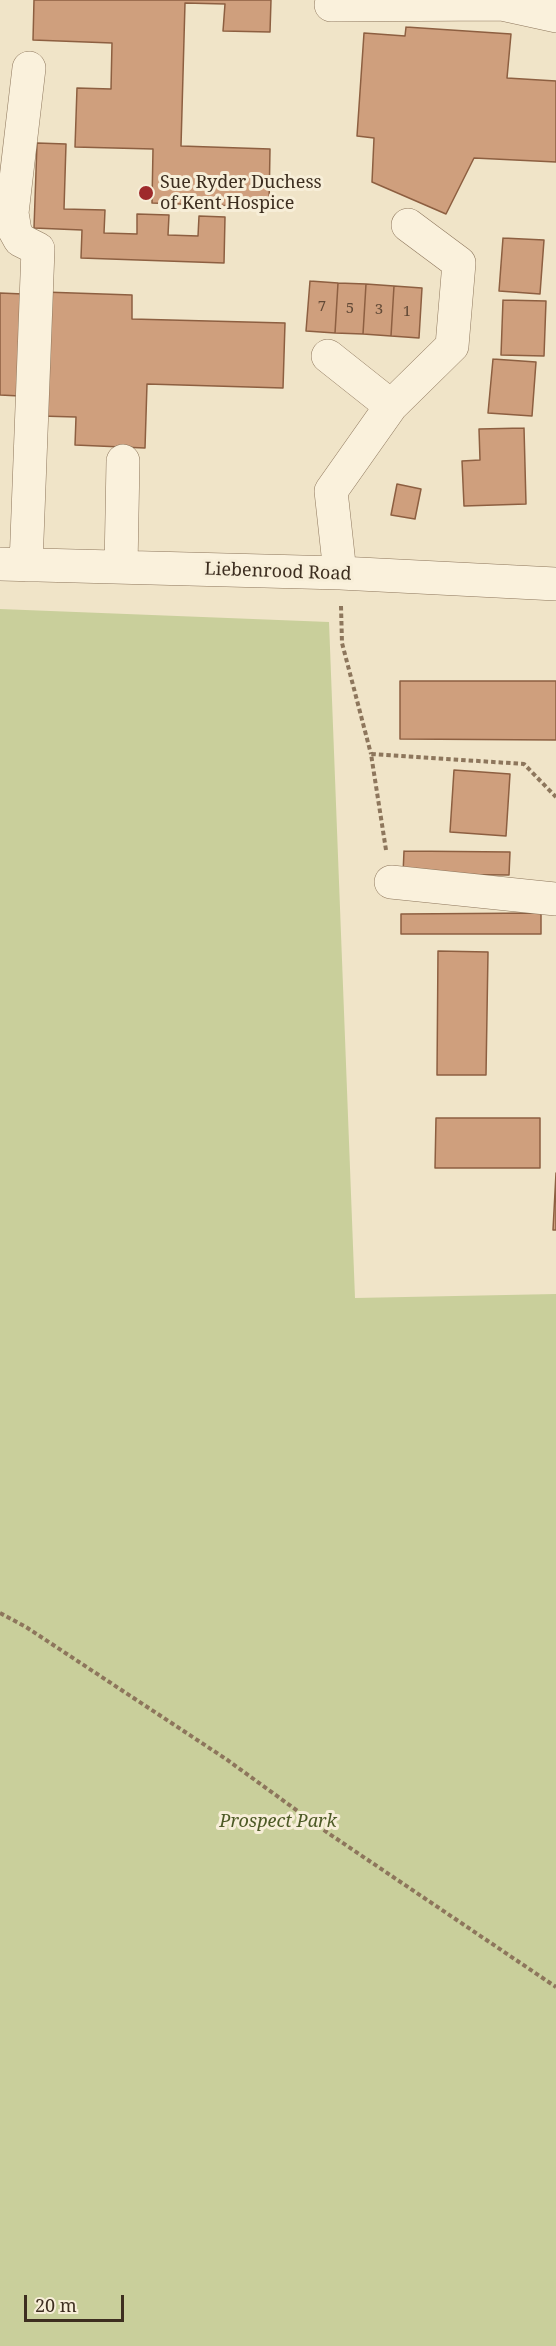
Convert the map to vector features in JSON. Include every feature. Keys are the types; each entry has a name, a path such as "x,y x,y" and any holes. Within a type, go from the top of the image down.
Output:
{"street":[{"path":"331,5 501,4 556,16"},
{"path":"13,565 38,249 20,240 15,231 12,213 29,68"},
{"path":"340,573 331,491 391,406 452,346 459,263 408,225"},
{"path":"328,356 391,406"},
{"path":"121,567 123,461"},
{"name":"Liebenrood Road","path":"13,565 340,573 556,584"},
{"path":"391,882 556,899"}],"path":[{"path":"340,573 342,643 371,754 391,882"},
{"path":"371,754 524,764 556,797"},
{"path":"0,1613 26,1627 226,1759 328,1833 556,1987"}],"green space":[{"name":"Prospect Park","path":"0,609 329,622 355,1298 556,1294 556,2346 0,2346"}],"building":[{"path":"34,0 271,0 270,32 223,31 225,4 185,3 181,146 270,149 269,207 152,203 153,149 75,147 77,88 111,89 112,43 33,40"},
{"path":"406,27 511,34 507,78 556,81 556,162 474,158 446,214 372,182 374,138 357,136 364,33 405,36"},
{"path":"37,143 66,144 64,209 105,210 104,233 137,234 137,214 169,215 168,235 198,236 199,216 225,217 224,263 81,258 82,230 34,228"},
{"path":"503,238 544,240 540,294 499,291"},
{"path":"310,281 338,283 335,333 306,331"},
{"path":"338,283 366,284 363,334 335,333"},
{"path":"366,284 394,286 391,336 363,334"},
{"path":"394,286 422,288 419,338 391,336"},
{"path":"44,292 132,295 132,319 285,323 283,388 147,384 145,448 75,445 76,417 40,416"},
{"path":"0,293 23,294 20,396 0,395"},
{"path":"503,300 546,301 544,356 501,355"},
{"path":"493,359 536,362 532,416 488,413"},
{"path":"524,428 526,504 464,506 462,461 480,460 479,429"},
{"path":"397,484 421,489 415,519 391,515"},
{"path":"400,681 556,681 556,740 400,739"},
{"path":"454,770 510,774 506,836 450,832"},
{"path":"404,851 510,852 509,875 403,874"},
{"path":"541,913 541,934 401,934 401,914"},
{"path":"438,951 488,952 486,1075 437,1075"},
{"path":"436,1118 540,1118 540,1168 435,1168"},
{"path":"556,1173 556,1230 553,1230"}],"place":[{"name":"Sue Ryder Duchess of Kent Hospice","path":"146,193"}]}
